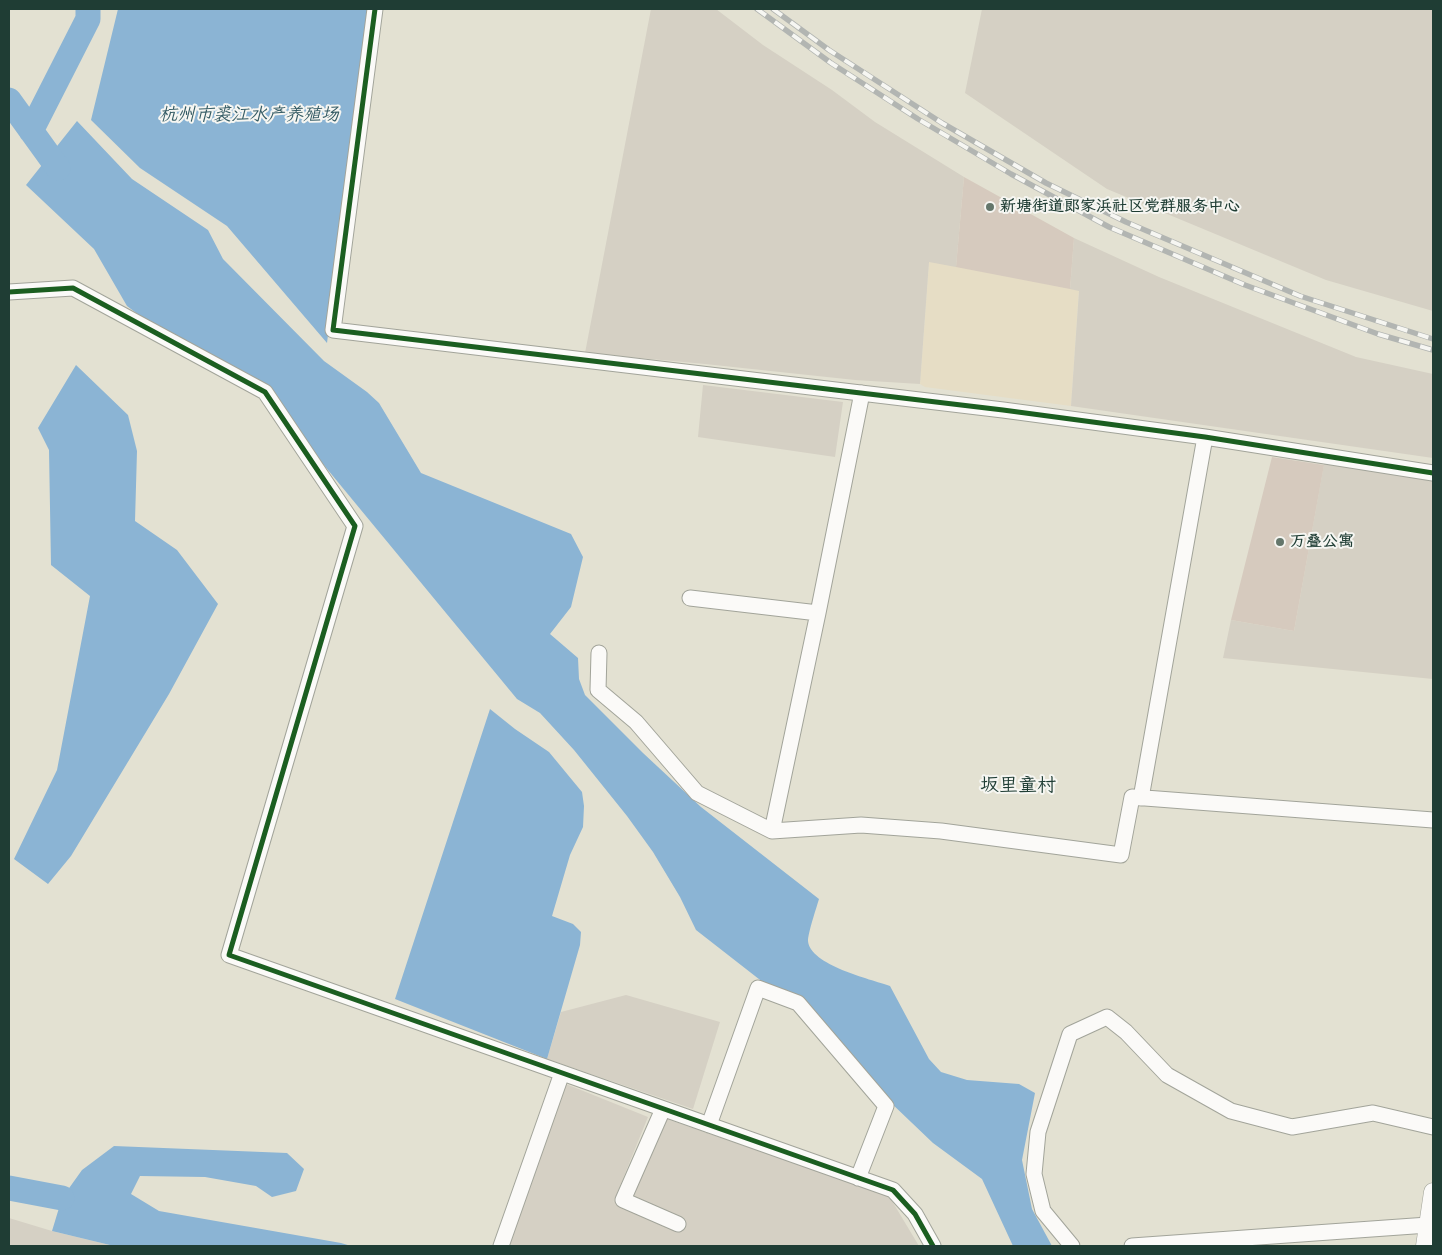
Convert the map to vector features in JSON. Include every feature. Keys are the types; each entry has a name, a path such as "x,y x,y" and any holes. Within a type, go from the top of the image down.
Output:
{"street":[{"path":"375,9 333,330 1003,410 1205,437 1433,473"},
{"path":"9,292 74,288 265,392 355,526 229,955 893,1190 915,1214 933,1246"},
{"path":"772,831 862,393"},
{"path":"1141,798 1205,437"},
{"path":"690,598 818,613"},
{"path":"599,653 598,690 636,722 697,794 772,831 861,825 941,831 1121,855 1132,797 1433,820"},
{"path":"709,1125 758,988 798,1003 886,1106 858,1178"},
{"path":"1072,1246 1043,1211 1034,1174 1038,1132 1070,1034 1107,1017 1126,1032 1167,1075 1231,1112 1292,1128 1373,1113 1433,1127"},
{"path":"500,1246 562,1073"},
{"path":"663,1109 623,1200 678,1224"},
{"path":"1425,1246 1433,1192"},
{"path":"1132,1246 1428,1225"}],"shaded area":[{"path":"651,9 716,9 763,45 832,90 875,122 964,177 956,267 929,262 920,384 855,380 585,353"},
{"path":"982,9 1433,9 1433,311 1326,280 1107,189 965,93"},
{"path":"1074,238 1159,277 1356,357 1433,374 1433,458 1071,406 1079,291 1070,289"},
{"path":"929,261 1079,290 1071,406 925,387 920,384"},
{"path":"703,385 843,402 835,457 698,437"},
{"path":"1324,464 1433,479 1433,679 1223,658 1231,620 1294,631"},
{"path":"626,995 720,1022 693,1109 547,1059 561,1012"},
{"path":"566,1084 648,1117 613,1203 664,1118 889,1196 919,1246 502,1246 508,1217"},
{"path":"9,1218 52,1231 114,1246 9,1246"}],"water":[{"name":"杭州市裘江水产养殖场","path":"118,9 369,9 327,343 227,226 140,168 91,120"},
{"path":"77,121 132,179 208,230 223,259 324,361 379,403 421,473 571,534 583,557 571,607 550,634 578,658 579,679 585,695 701,807 819,899 808,937 811,950 819,957 842,970 890,986 929,1059 941,1072 967,1080 1019,1084 1035,1093 1022,1160 1032,1209 1052,1246 1013,1246 982,1179 933,1143 889,1101 823,1029 696,930 680,897 653,852 627,816 574,750 540,713 517,699 304,441 280,406 160,331 127,306 94,249 26,185"},
{"path":"76,365 128,415 137,451 135,521 177,550 218,604 169,694 71,856 48,884 14,859 57,770 90,596 51,565 49,450 38,428"},
{"path":"490,709 549,752 582,792 584,806 583,827 570,855 552,916 573,924 581,932 580,945 547,1059 395,999"},
{"path":"114,1146 287,1153 304,1169 296,1191 272,1197 256,1186 205,1177 140,1176 131,1194 159,1211 351,1246 114,1246 52,1231 62,1198 82,1170"}],"building":[{"name":"新塘街道郎家浜社区党群服务中心","path":"964,177 1074,238 1070,289 956,267"},
{"name":"万叠公寓","path":"1272,457 1324,465 1294,631 1231,620"}],"waterway":[{"path":"31,131 88,19 88,9"},
{"path":"9,100 58,168"},
{"path":"9,1188 62,1198"}],"railway":[{"path":"757,9 831,63 918,119 1011,174 1109,227 1245,285 1378,334 1433,350"},
{"path":"773,9 829,50 942,123 1046,183 1126,222 1300,296 1433,339"}],"cycle path":[{"path":"375,9 333,330 1003,410 1205,437 1433,473"},
{"path":"9,292 73,288 265,392 355,526 229,955 893,1190 915,1214 933,1246"}],"place":[{"name":"新塘街道郎家浜社区党群服务中心","path":"990,207"},
{"name":"万叠公寓","path":"1280,542"}],"district":[{"name":"坂里童村","path":"1018,786"}]}
